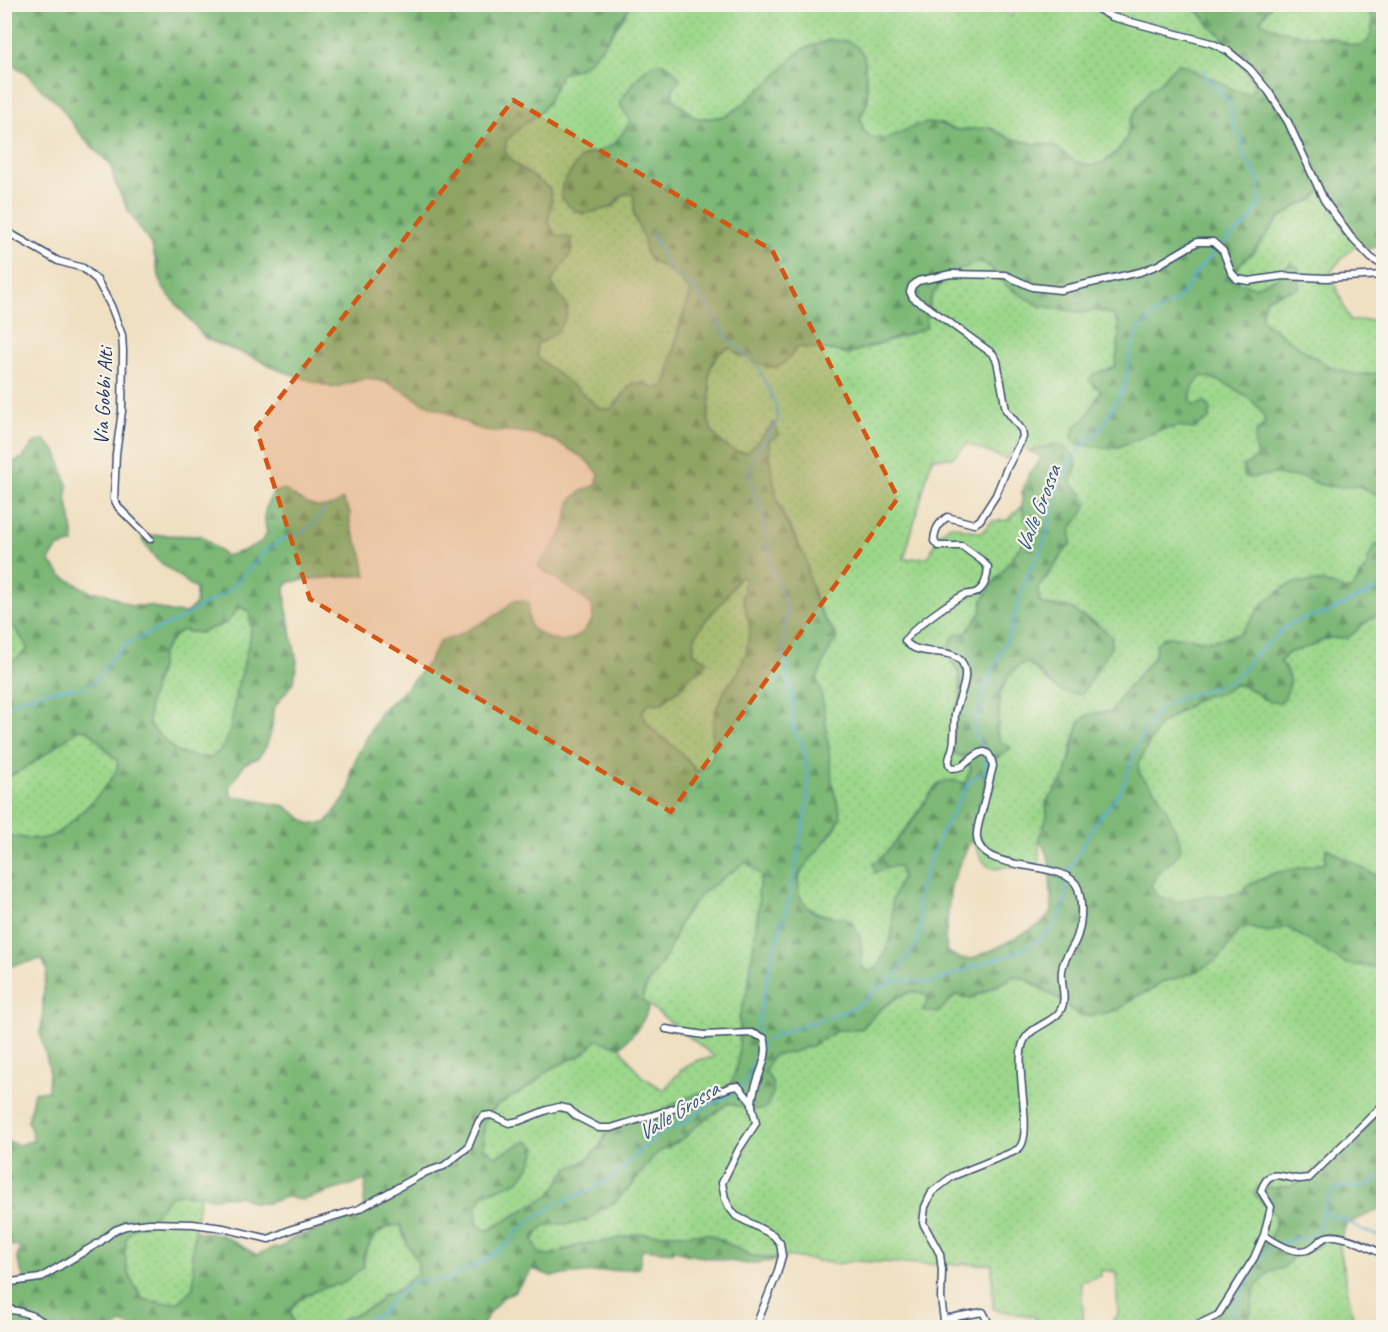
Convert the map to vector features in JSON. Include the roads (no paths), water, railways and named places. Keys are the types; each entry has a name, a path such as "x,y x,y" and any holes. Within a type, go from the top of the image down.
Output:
{"street":[{"path":"1089,4 1112,17 1211,43 1228,51 1250,69 1288,122 1324,200 1350,236 1371,258 1383,266"},
{"name":"Via Gobbi Alti","path":"4,230 58,261 83,268 97,280 111,306 122,335 123,351 122,411 116,454 114,499 150,539"},
{"path":"945,1328 941,1298 940,1254 923,1223 925,1207 932,1192 943,1182 1020,1148 1024,1138 1020,1061 1023,1042 1032,1030 1059,1014 1064,1004 1061,972 1064,958 1075,942 1080,926 1080,905 1077,886 1071,879 1056,872 1009,863 982,850 977,838 993,766 992,758 983,752 974,755 960,768 952,768 948,758 953,748 955,714 966,675 963,666 959,658 918,651 905,641 914,630 951,603 963,596 977,593 987,579 988,567 981,560 962,546 938,546 934,541 934,530 947,517 974,524 980,520 996,495 1023,437 1022,430 1006,410 997,362 993,354 912,298 910,292 912,286 918,281 951,274 1005,275 1032,287 1060,290 1140,272 1158,265 1197,242 1213,243 1223,251 1231,272 1237,279 1249,281 1283,276 1326,278 1383,275"},
{"path":"666,1029 704,1035 752,1033 764,1038 767,1050 752,1103 756,1123 739,1149 722,1183 725,1198 736,1216 773,1235 780,1243 782,1256 757,1328"},
{"path":"4,1286 11,1282 40,1278 100,1242 115,1230 126,1226 149,1223 193,1224 223,1228 269,1239 292,1229 359,1209 426,1172 444,1166 468,1147 479,1121 484,1116 491,1115 509,1122 519,1121 559,1107 569,1109 576,1116 599,1128 611,1128 670,1110 731,1087 738,1086 752,1103"},
{"path":"1191,1328 1218,1315 1254,1258 1264,1235 1271,1207 1261,1191 1264,1182 1271,1176 1309,1178 1383,1104"},
{"path":"1264,1235 1294,1250 1308,1250 1326,1238 1335,1236 1372,1248 1383,1255"},
{"path":"4,1309 20,1311 37,1317 52,1328"},
{"path":"944,1319 983,1312 991,1328"}],"waterway":[{"name":"Valle Grossa","path":"1203,70 1207,79 1230,105 1234,129 1244,142 1241,152 1256,175 1260,188 1259,204 1251,220 1220,245"},
{"path":"651,233 675,275 705,302 729,341 760,370 776,405 778,421 753,458 749,478 763,518 770,565 784,598 786,609 783,653 793,704 792,725 805,752 808,777 807,805 790,895 768,973 758,1030"},
{"name":"Valle Grossa","path":"981,748 974,728 981,699 1008,637 1025,581 1045,540 1066,469 1078,451 1105,422 1124,388 1131,348 1136,334 1156,313 1171,304 1184,292 1195,274 1217,249"},
{"path":"4,707 44,692 69,688 81,689 95,681 112,658 128,643 176,621 228,591 268,549 302,532 313,524 325,510"},
{"path":"1067,875 1090,831 1123,785 1137,745 1160,710 1182,697 1225,684 1237,677 1256,654 1287,626 1302,619 1329,612 1384,587"},
{"name":"Valle Grossa","path":"767,1040 857,1006 877,988 891,982 917,943 921,931 919,889 940,835 969,782 986,770 984,757"},
{"path":"891,982 905,980 932,983 1022,950 1049,932 1057,922 1066,898 1066,880"},
{"path":"757,1051 758,1036"},
{"name":"Valle Grossa","path":"345,1328 379,1315 392,1299 415,1281 425,1279 438,1281 451,1278 480,1263 508,1244 519,1230 533,1219 558,1203 605,1182 622,1169 643,1147 665,1131 738,1091 746,1081 763,1044"},
{"path":"1222,1328 1235,1308 1251,1274 1265,1254 1279,1243 1309,1236 1317,1231 1322,1221 1325,1204 1336,1190 1360,1187 1384,1175"},
{"path":"1323,1212 1384,1238"}]}
